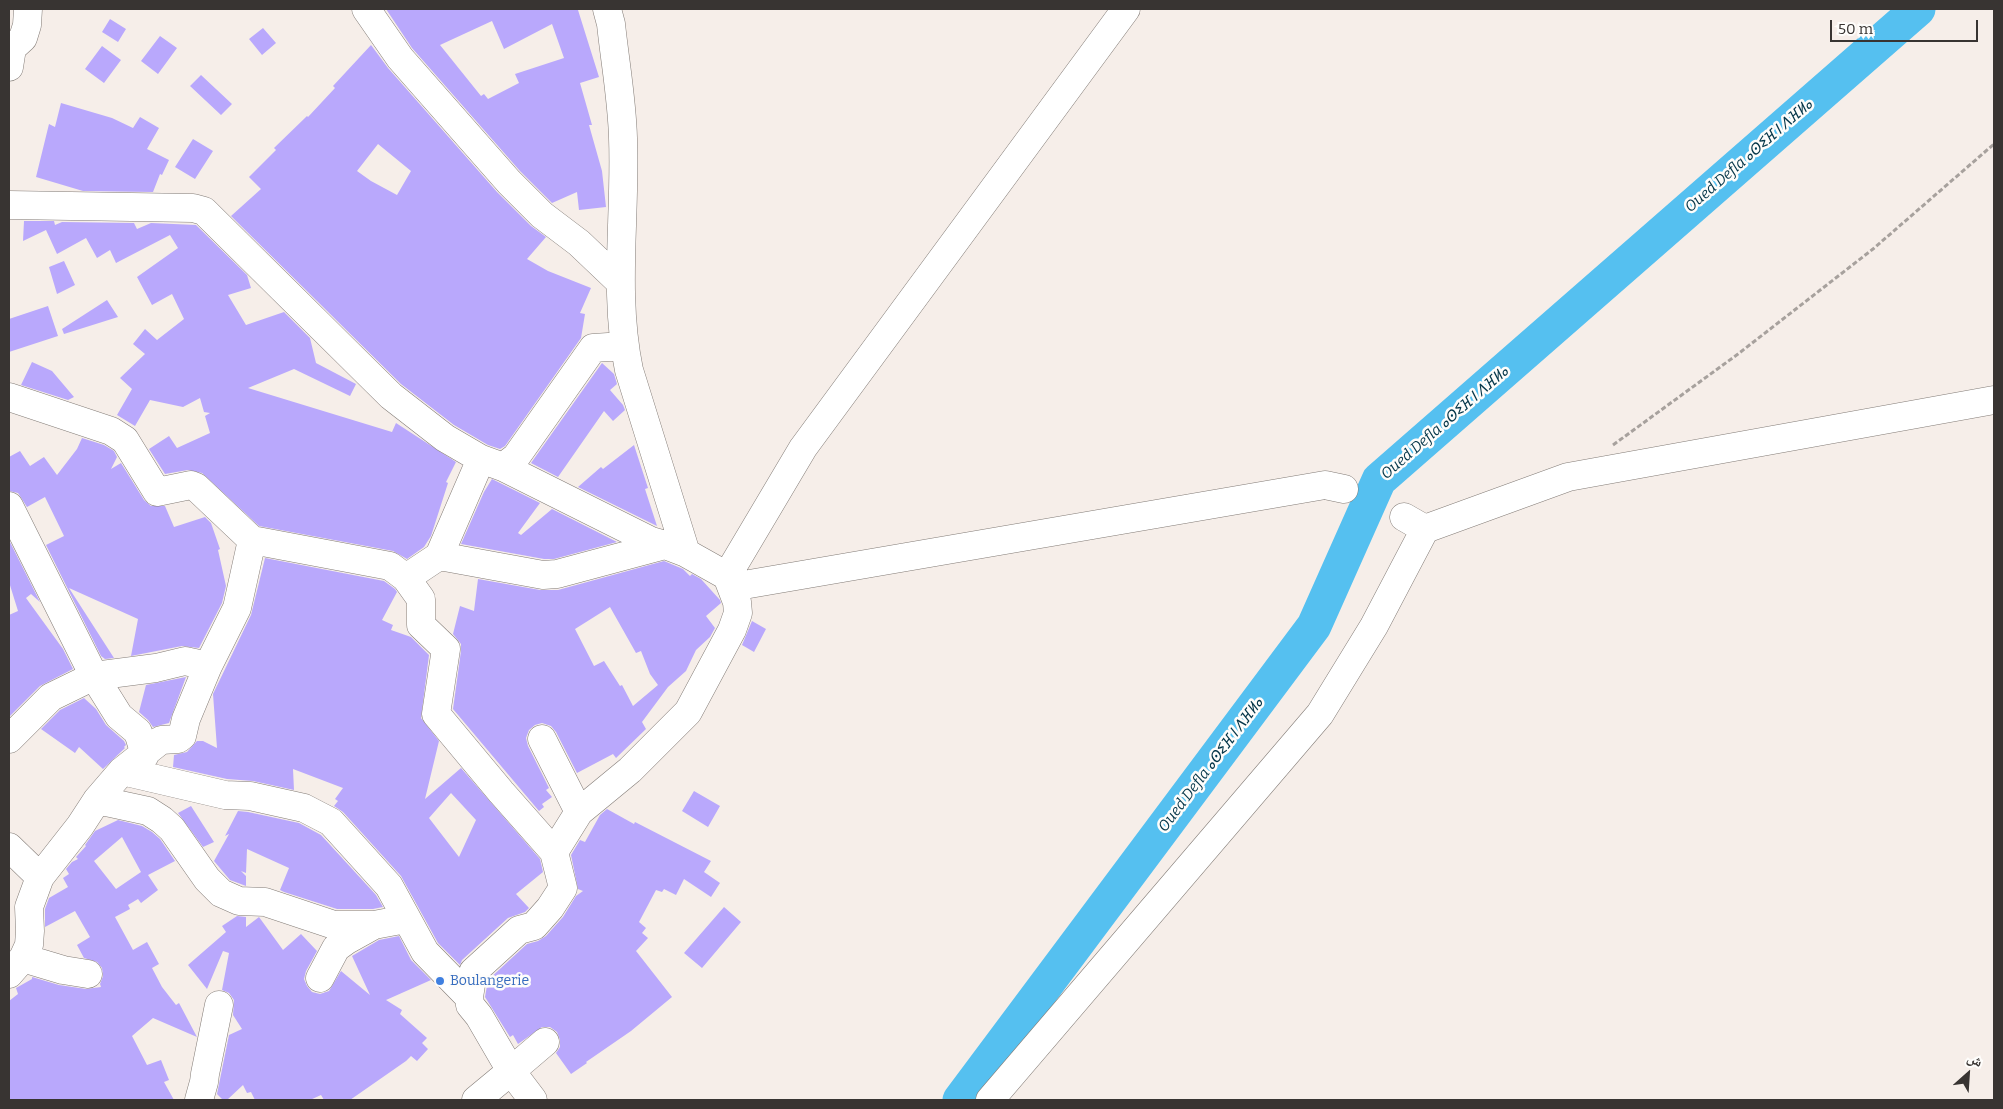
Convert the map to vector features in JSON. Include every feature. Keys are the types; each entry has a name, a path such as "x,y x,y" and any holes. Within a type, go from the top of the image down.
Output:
{"street":[{"path":"9,67 12,48 22,38 27,25 28,9"},
{"path":"366,9 400,58 509,182 542,215 579,243 620,282"},
{"path":"607,9 611,24 624,138 620,282 624,346 676,549"},
{"path":"554,852 579,812 630,770 688,712 732,630 738,613 737,602 730,581 803,448 1126,9"},
{"path":"9,205 193,208 204,211 391,396 445,438 651,541 676,549 730,581 1325,485 1344,489"},
{"path":"406,578 439,556 492,463 516,457 593,348 624,346"},
{"path":"9,397 111,431 125,440 157,492 191,485 196,487 252,540 390,566 406,578 421,599 421,625 446,649 436,714 554,852 563,888 550,908 534,926 519,930 473,972 469,997 470,1005 480,1016 511,1071 533,1100"},
{"path":"990,1100 1320,714 1374,626 1414,523 1568,477 1994,400"},
{"path":"9,506 94,676 119,716 138,732 145,754"},
{"path":"88,974 16,966 29,945 29,907 40,876 80,826 97,800 122,771 160,740 178,739 182,736 186,719 208,666 236,608 252,540"},
{"path":"439,556 543,575 557,574 676,549"},
{"path":"9,739 50,697 94,676 156,668 185,661 208,666"},
{"path":"542,739 579,812"},
{"path":"122,771 225,795 250,796 304,808 331,822 389,886 425,952 469,997"},
{"path":"97,800 148,811 162,820 172,829 207,879 221,893 238,901 265,902 334,925 374,925 406,919"},
{"path":"9,847 40,876"},
{"path":"320,978 336,948 374,925"},
{"path":"199,1100 219,1005"},
{"path":"476,1100 545,1042"}],"path":[{"path":"1608,448 1738,354 1873,250 1994,144"}],"building":[{"path":"386,9 581,9 578,10 599,77 580,83 602,171 606,207 579,210 577,192 552,203 520,171 412,48","holes":["492,21 504,49 552,24 564,58 515,74 519,83 488,99 484,94 481,96 440,45"]},
{"path":"110,19 126,29 118,42 102,32"},
{"path":"263,28 276,43 262,55 249,39"},
{"path":"160,36 177,48 158,74 141,61"},
{"path":"371,45 388,68 497,192 531,226 546,237 527,259 548,271 591,288 580,313 585,314 581,338 505,446 500,449 488,445 454,425 401,384 231,216 261,189 249,177 276,150 274,148 308,117 335,88 333,86","holes":["378,144 411,171 397,195 357,171"]},
{"path":"102,46 121,60 104,83 85,69"},
{"path":"201,75 232,104 221,115 190,86"},
{"path":"61,103 112,118 133,128 140,117 159,128 147,149 169,160 162,175 160,174 153,192 83,191 36,177 49,124 55,127"},
{"path":"193,139 213,151 195,179 175,167"},
{"path":"24,221 54,221 55,225 62,222 134,223 137,229 151,223 196,225 247,275 251,288 228,295 246,325 284,312 310,338 316,363 356,384 350,396 294,369 248,388 392,432 396,423 456,462 446,482 448,483 431,536 424,547 407,559 393,551 259,526 202,473 188,470 165,474 149,449 169,436 177,448 210,433 205,416 210,413 204,412 200,398 183,407 150,400 135,426 117,415 132,389 120,378 145,354 133,344 145,329 157,340 184,319 172,294 152,305 137,277 178,248 170,235 116,263 110,250 97,258 86,238 57,254 46,230 23,241"},
{"path":"64,261 75,285 57,294 49,267"},
{"path":"107,300 118,317 64,334 62,329"},
{"path":"48,306 58,336 9,352 9,319"},
{"path":"32,362 52,371 74,397 68,400 21,385"},
{"path":"602,363 614,374 617,384 610,390 625,410 613,421 604,411 558,477 531,463"},
{"path":"82,438 104,445 114,451 117,457 111,469 121,463 144,500 151,506 165,506 174,527 205,517 211,523 220,549 218,550 226,586 222,603 199,648 182,646 131,656 138,619 69,588 114,658 105,659 101,656 46,545 64,536 45,497 27,507 18,493 9,491 9,457 20,451 30,466 44,457 57,475 77,449"},
{"path":"634,445 648,488 645,489 657,526 578,487 601,467 603,469"},
{"path":"492,479 540,503 518,533 521,535 552,509 617,542 554,559 544,559 461,544 484,492"},
{"path":"9,540 40,602 31,594 26,598 63,649 73,669 40,686 9,717 9,615 18,611 9,582"},
{"path":"265,558 384,581 397,592 382,620 393,625 391,630 411,637 429,655 421,718 439,741 425,799 461,768 540,859 543,872 516,894 529,908 525,912 508,918 462,960 460,965 438,943 401,876 343,812 334,806 338,801 335,799 343,788 293,769 294,790 253,781 227,779 173,767 174,755 187,752 197,741 203,741 217,748 213,694 251,615","holes":["451,793 476,820 459,857 429,818"]},
{"path":"664,561 683,569 690,576 692,574 701,579 721,603 706,616 715,628 710,637 696,650 686,671 668,687 642,722 646,729 616,758 613,754 577,773 551,726 542,723 535,725 529,730 526,738 528,746 549,788 546,790 552,797 542,804 544,807 539,811 453,709 461,644 453,634 460,606 474,611 478,579 540,590 558,590","holes":["610,607 636,653 641,651 650,674 658,685 633,706 622,685 620,686 604,661 594,666 575,629"]},
{"path":"752,621 766,629 754,652 742,645"},
{"path":"186,677 169,723 153,727 139,712 146,685"},
{"path":"84,698 96,709 106,725 126,745 103,769 79,747 75,753 41,729 60,710"},
{"path":"694,791 720,806 708,827 682,811"},
{"path":"191,806 214,842 203,847 178,813"},
{"path":"607,809 711,861 704,872 720,883 711,897 684,879 676,895 664,889 662,892 656,890 639,922 646,928 642,933 648,938 636,951 672,997 631,1031 571,1074 556,1053 560,1047 557,1032 550,1027 542,1027 518,1044 513,1035 510,1037 485,997 488,980 527,944 538,941 546,936 563,917 576,896 583,891 578,889 571,855 580,840 585,842 600,815"},
{"path":"238,811 299,823 321,835 376,895 383,907 373,909 337,909 284,892 280,890 289,868 247,849 246,873 241,871 246,876 246,886 230,880 214,861 229,834 225,836"},
{"path":"118,820 142,826 160,839 175,861 148,875 158,890 141,903 138,899 128,905 130,909 115,917 133,950 147,942 159,964 152,968 162,987 176,1005 179,1003 197,1037 153,1018 132,1036 147,1065 161,1060 169,1080 164,1082 174,1100 9,1100 9,1001 18,994 16,988 32,979 32,977 59,985 86,989 101,987 102,968 97,962 84,958 77,945 90,937 75,911 45,927 45,909 49,898 68,887 63,878 69,874 66,869 72,862 78,859 76,857 86,846 95,831","holes":["122,837 141,872 116,889 94,861"]},
{"path":"724,907 741,922 702,968 684,953"},
{"path":"237,916 246,917 246,927 259,917 283,950 301,934 317,951 306,971 304,979 312,992 320,994 329,991 341,971 370,995 352,956 379,940 399,936 411,960 431,980 386,1000 402,1010 400,1014 427,1038 422,1043 428,1049 417,1061 411,1056 350,1100 324,1100 321,1095 310,1100 255,1100 251,1092 247,1093 243,1085 227,1100 223,1100 217,1094 229,1035 242,1029 233,1015 234,1000 229,993 222,990 229,953 223,951 207,989 188,965 226,932 222,926"}],"waterway":[{"name":"Oued Defla ⴰⵙⵉⴼ ⵏ ⴷⴼⵍⴰ","path":"960,1100 1314,626 1379,480 1918,9"}],"place":[{"name":"Boulangerie","path":"440,981"}]}
